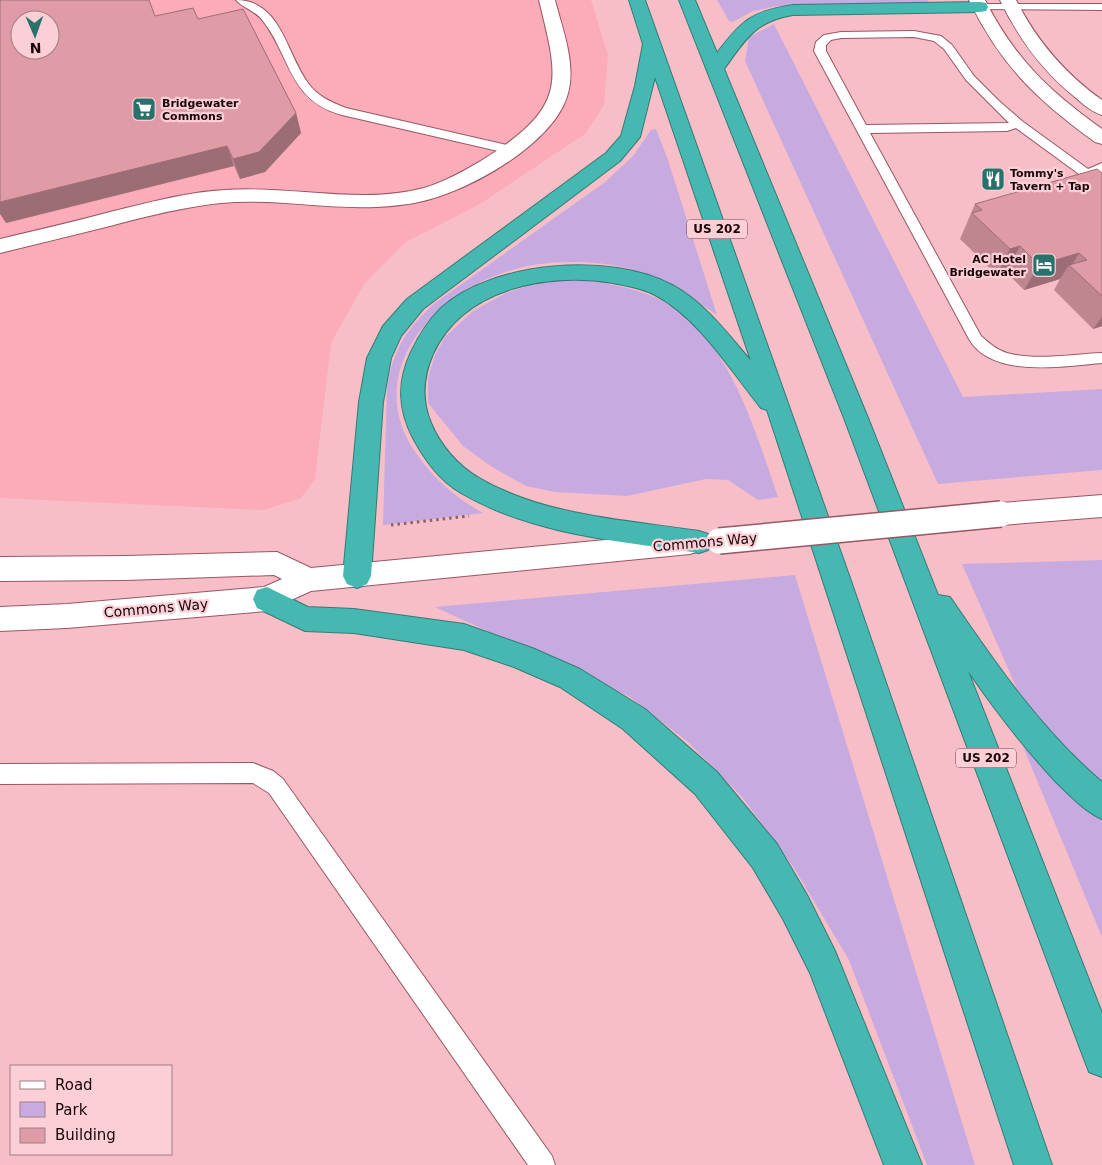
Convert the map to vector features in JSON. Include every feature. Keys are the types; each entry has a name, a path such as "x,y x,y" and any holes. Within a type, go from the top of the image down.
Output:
{"highway":[{"name":"US 202","path":"637,0 908,785 1033,1165"},
{"name":"US 202","path":"687,0 856,418 1102,1059"},
{"path":"715,68 755,19 772,12 978,4"},
{"path":"357,576 371,402 380,358 391,332 414,304 613,158 630,137 644,86 652,42"},
{"path":"709,541 558,518 530,511 497,499 470,485 431,450 414,414 411,385 420,353 428,338 442,321 459,307 491,288 540,274 576,272 608,274 644,282 668,293 701,318 782,417"},
{"path":"915,570 1018,716 1082,786 1102,803"},
{"path":"267,599 305,619 354,621 464,637 522,657 570,678 641,725 706,783 765,856 795,907 827,972 903,1165"}],"street":[{"path":"0,246 152,208 225,196 268,195 361,200 394,199 424,194 469,176 511,150 545,122 553,110 561,87 561,60 547,0"},
{"path":"1010,3 1025,34 1042,57 1061,77 1102,109"},
{"path":"978,4 1014,63 1037,88 1102,138"},
{"name":"Commons Way","path":"0,619 67,616 267,599 308,580 709,541 1102,506"},
{"path":"0,569 126,568 277,563 308,580"}],"lane":[{"path":"241,0 253,6 269,21 304,86 320,102 342,111 511,150"},
{"path":"978,4 1010,3 1100,9"},
{"path":"1102,185 1018,124 970,78 948,47 937,38 914,34 840,35 828,37 821,42 820,51 976,339 983,348 1002,359 1021,362 1102,358"},
{"path":"862,129 1007,127 1018,124"},
{"path":"1087,174 1102,167"},
{"path":"0,774 253,773 266,778 276,786 539,1163"}],"path":[{"path":"383,525 478,515"}],"shaded area":[{"name":"Bridgewater Commons","path":"0,0 591,0 608,55 604,105 585,134 480,204 406,242 364,284 331,343 315,479 301,498 264,510 0,498"}],"green space":[{"path":"717,0 928,0 929,3 777,6 753,11 733,22 729,21"},
{"path":"774,24 963,397 1102,389 1102,470 938,484 745,61 749,37"},
{"path":"656,129 668,160 717,315 676,288 654,277 631,269 599,263 565,262 531,265 500,274 473,286 448,303 426,323 410,347 400,372 397,399 402,427 418,456 447,488 483,513 383,525 387,387 393,361 409,331 435,303 605,182 633,156 651,130"},
{"path":"588,280 627,288 664,302 687,318 706,338 723,362 737,388 760,444 778,497 758,500 728,480 706,479 627,496 555,492 526,486 492,467 463,446 428,403 428,378 435,355 445,337 473,311 506,293 528,286 557,281"},
{"path":"1102,560 1102,787 1022,700 962,564"},
{"path":"795,575 975,1165 927,1165 849,960 794,868 742,797 688,742 630,697 435,607"},
{"path":"1030,747 1077,800 1102,820 1102,937 1024,749"}],"building":[{"name":"Bridgewater Commons","path":"0,0 149,0 155,16 193,8 198,19 243,9 296,113 259,152 233,159 227,146 0,202"},
{"path":"1097,169 1102,173 1102,296 1069,265 1087,260 1079,253 1039,265 1020,246 1010,249 972,213 982,210 975,204"}],"place":[{"name":"Bridgewater Commons","path":"144,109"},
{"name":"Tommy's Tavern + Tap","path":"993,179"},
{"name":"AC Hotel Bridgewater","path":"1044,265"}]}
